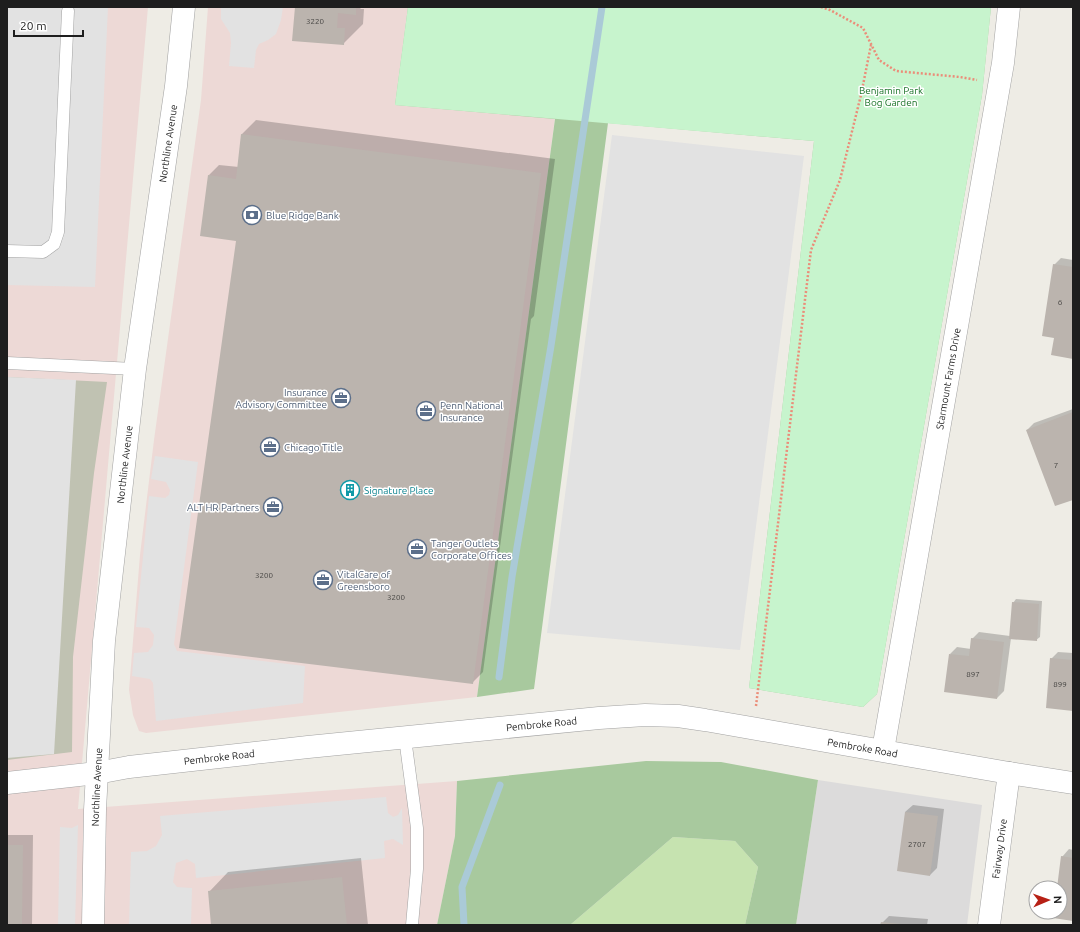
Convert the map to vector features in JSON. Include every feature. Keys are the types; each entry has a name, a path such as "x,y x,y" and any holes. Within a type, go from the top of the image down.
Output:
{"street":[{"name":"Northline Avenue","path":"93,925 95,810 104,641 135,369 176,86 184,7"},
{"name":"Starmount Farms Drive","path":"883,750 999,84 1009,7"},
{"name":"Pembroke Road","path":"7,783 98,773 137,766 599,718 645,715 678,716 1073,783"},
{"name":"Fairway Drive","path":"989,925 1009,773"}],"lane":[{"path":"7,251 43,252 54,244 58,232 68,11"},
{"path":"7,363 135,369"},
{"path":"405,738 417,828 417,869 412,925"}],"path":[{"path":"821,7 830,10 863,28 879,60 896,71 960,77 999,84"},
{"path":"753,728 810,250 840,180 861,95 871,45"}],"shaded area":[{"path":"7,7 148,7 78,809 457,781 455,836 437,925 7,925"},
{"path":"7,7 108,7 95,287 7,285"},
{"path":"208,7 408,7 395,105 555,118 477,697 146,733 139,731 133,715 129,690 140,555 154,440 201,100"},
{"path":"221,7 283,7 281,20 276,34 259,44 256,50 254,68 229,66 231,43 230,33 221,19"},
{"path":"612,135 804,156 740,650 547,633"},
{"path":"7,377 107,382 94,473 73,657 72,752 7,760"},
{"path":"7,377 76,380 54,754 7,758"},
{"path":"155,456 198,462 174,644 177,651 305,666 303,703 156,721 153,683 150,679 132,676 134,653 148,652 153,645 154,635 149,628 136,627 149,496 165,498 169,495 170,490 166,482 151,479"},
{"path":"818,780 982,805 967,925 796,925"},
{"path":"386,797 388,813 393,817 398,815 402,808 403,845 393,839 384,841 385,858 196,878 195,864 187,859 176,863 173,882 177,887 192,888 191,925 129,925 131,852 147,851 156,846 162,835 160,816"},
{"path":"78,825 75,925 58,925 60,827 72,828"}],"green space":[{"name":"Benjamin Park Bog Garden","path":"408,7 991,7 982,95 877,694 863,707 749,688 814,141 608,123 534,689 477,697 555,119 395,105"},
{"name":"Benjamin Park Bog Garden","path":"408,7 991,7 982,95 877,694 863,707 749,688 814,141 395,105"},
{"path":"646,761 721,762 818,780 796,925 745,925 758,867 735,841 673,837 570,925 437,925 455,836 457,781"},
{"path":"673,837 735,841 758,867 745,925 570,925"}],"building":[{"path":"295,7 356,7 356,15 338,13 337,28 345,28 344,45 292,41"},
{"name":"Signature Place","path":"241,134 541,173 473,684 179,648 236,241 200,236 208,175 236,179"},
{"path":"1053,264 1073,267 1073,359 1051,355 1054,338 1042,336"},
{"path":"1073,412 1073,500 1055,506 1026,430"},
{"path":"1012,602 1039,604 1037,641 1009,639"},
{"path":"971,638 1004,642 997,699 944,692 949,654 969,656"},
{"path":"1050,658 1073,660 1073,711 1046,708"},
{"path":"905,812 938,816 930,876 897,871"},
{"path":"7,845 23,845 22,925 7,925"},
{"path":"1061,856 1073,858 1073,921 1066,920 1068,920 1068,880 1058,880"},
{"path":"342,877 347,925 211,925 208,891"},
{"path":"881,922 901,924 901,925 880,925"}],"waterway":[{"path":"499,677 512,577 551,346 602,7"},
{"path":"464,925 462,887 500,785"}],"place":[{"name":"Blue Ridge Bank","path":"252,215"},
{"name":"Insurance Advisory Committee","path":"341,398"},
{"name":"Penn National Insurance","path":"426,411"},
{"name":"Chicago Title","path":"270,447"},
{"name":"Signature Place","path":"350,490"},
{"name":"ALT HR Partners","path":"273,507"},
{"name":"Tanger Outlets Corporate Offices","path":"417,549"},
{"name":"VitalCare of Greensboro","path":"323,580"}]}
